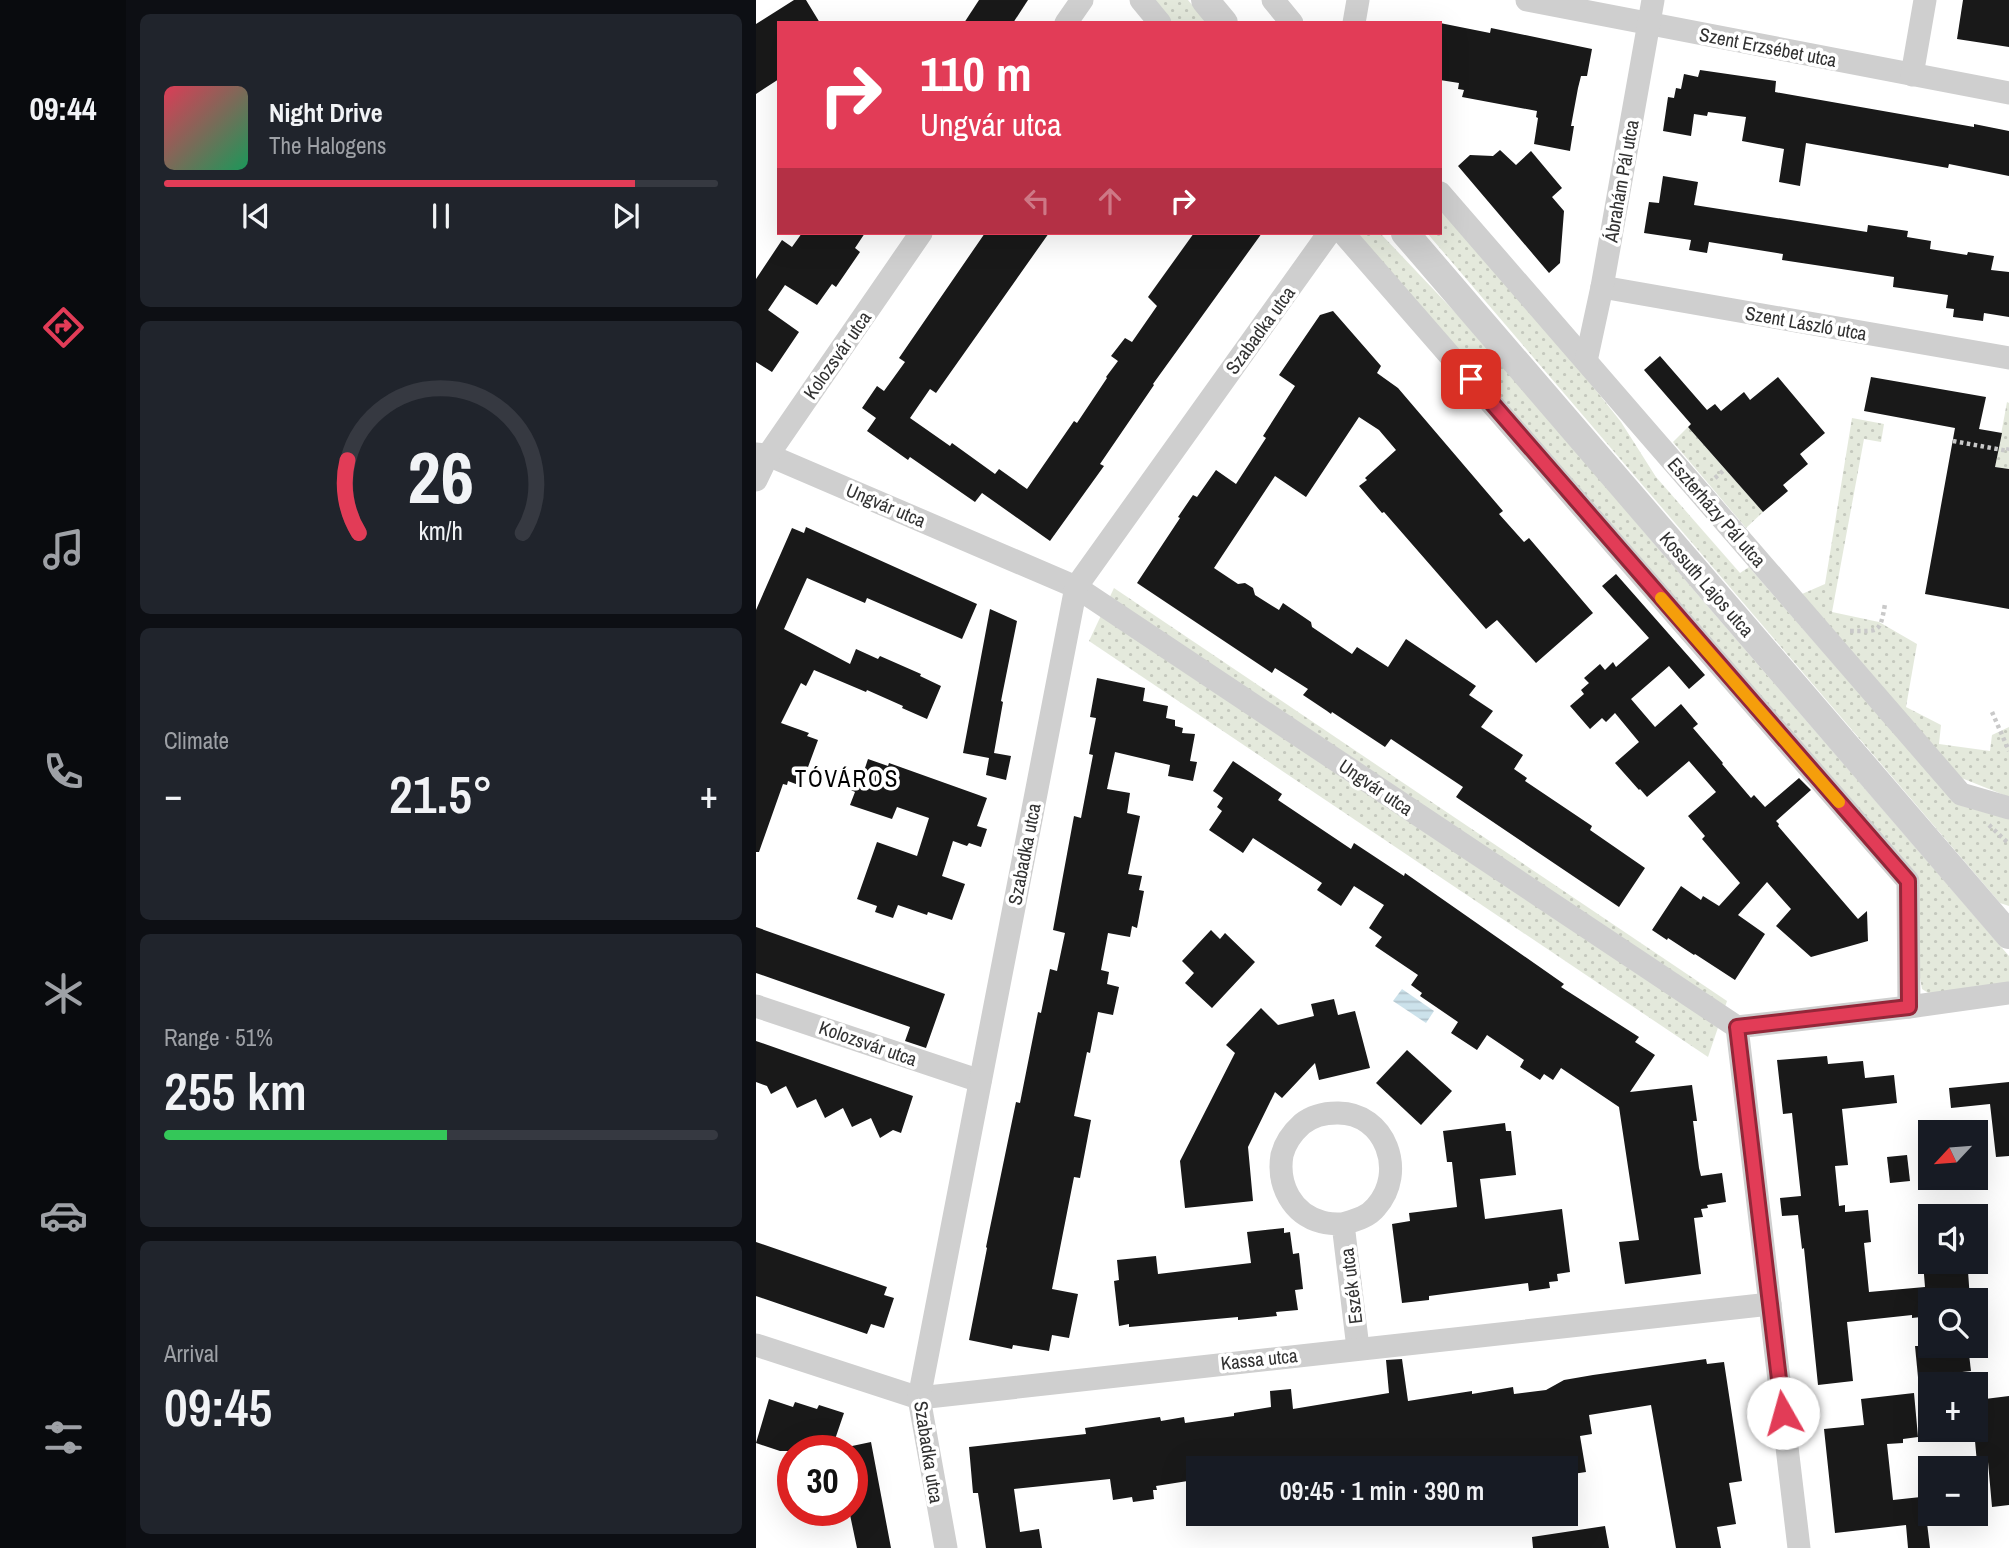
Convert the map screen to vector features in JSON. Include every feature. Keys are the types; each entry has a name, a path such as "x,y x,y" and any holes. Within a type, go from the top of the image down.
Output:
{"street":[{"path":"1067,21 1082,0"},
{"path":"1140,0 1158,21"},
{"path":"1205,0 1222,21"},
{"path":"1273,0 1290,21"},
{"path":"1354,21 1358,0"},
{"name":"Szent Erzsébet utca","path":"1527,0 2009,93"},
{"name":"Ábrahám Pál utca","path":"1586,361 1602,287 1653,0"},
{"path":"1912,75 1925,0"},
{"name":"Eszterházy Pál utca","path":"1442,195 1961,794 2009,808"},
{"name":"Kolozsvár utca","path":"756,480 762,454 920,235"},
{"name":"Szabadka utca","path":"946,1548 919,1398 1076,587 1328,235"},
{"path":"1345,235 1908,881 1909,1007"},
{"name":"Kossuth Lajos utca","path":"1407,235 2009,935"},
{"name":"Szent László utca","path":"1602,287 2009,358"},
{"name":"Ungvár utca","path":"762,454 1076,587 1737,1027"},
{"path":"1799,1548 1737,1027 2009,993"},
{"name":"Kolozsvár utca","path":"756,1006 980,1081"},
{"name":"Eszék utca","path":"1326,1113 1344,1113 1361,1118 1375,1128 1386,1143 1392,1160 1392,1178 1386,1195 1375,1209 1360,1219 1343,1224 1324,1223 1299,1210 1283,1186 1280,1167 1283,1149 1293,1132 1308,1120 1326,1113"},
{"name":"Eszék utca","path":"1343,1224 1358,1348"},
{"name":"Kassa utca","path":"756,1345 919,1398 1770,1304"}],"path":[{"path":"1953,441 2008,451 2009,445"},
{"path":"1840,630 1874,631 1882,623 1885,604"},
{"path":"1992,712 2009,751"}],"shaded area":[{"path":"1149,0 1188,0 1205,21 1166,21"},
{"path":"1442,208 1580,370 1621,422 1656,477 1740,573 1749,567 1943,789 1958,801 2009,819 2009,906 2000,903 1429,235 1442,235"},
{"path":"1354,235 1382,235 1490,349 2009,956 2009,999 1933,996 1922,989 1911,870"},
{"path":"2007,402 2009,403 2009,469 1995,467"},
{"path":"1852,418 1884,424 1881,442 1864,439 1832,612 1879,622 1917,644 1906,707 1941,725 1939,744 1990,751 1992,735 2009,727 2009,797 1959,777 1802,594 1825,584"},
{"path":"1688,427 1763,512 1746,528 1673,442"},
{"path":"1114,588 1727,1001 1708,1057 1089,641"}],"water":[{"path":"1402,989 1434,1011 1426,1023 1393,1001"}],"building":[{"path":"794,0 806,0 819,21 777,21 777,80 756,94 756,24"},
{"path":"979,0 1028,0 1014,21 965,21"},
{"path":"1963,0 2009,0 2009,47 1957,39"},
{"path":"1442,23 1490,33 1491,28 1592,49 1587,76 1581,76 1578,88 1571,126 1574,126 1570,151 1534,144 1537,111 1462,97 1464,90 1458,89 1459,83 1442,80"},
{"path":"1700,70 1776,81 1775,92 2009,131 2009,176 1949,164 1948,168 1806,143 1800,186 1779,182 1784,149 1742,141 1746,117 1708,112 1707,116 1694,114 1691,136 1663,131 1668,97 1674,98 1676,88 1681,89 1684,74 1698,77"},
{"path":"1500,150 1516,165 1531,151 1562,188 1552,197 1564,211 1560,263 1549,273 1458,166 1470,155 1493,156"},
{"path":"1663,176 1698,182 1694,205 1867,232 1868,225 1908,231 1907,237 1931,241 1930,249 1994,256 1991,270 2009,272 2009,317 1984,313 1983,321 1953,317 1954,309 1946,308 1948,295 1893,287 1894,277 1782,260 1783,254 1709,242 1707,253 1689,250 1691,240 1644,233 1649,202 1659,203"},
{"path":"801,235 864,235 855,248 860,252 836,287 832,284 817,305 785,285 768,310 799,332 772,372 756,362 756,279 782,240 792,247"},
{"path":"984,235 1048,235 936,393 930,389 910,418 950,446 952,443 995,474 999,469 1027,489 1074,421 1077,423 1118,361 1111,356 1125,338 1132,342 1157,306 1148,297 1193,235 1261,235 1153,384 1100,464 1104,466 1050,541 982,493 975,502 867,431 876,418 862,408 877,386 884,391 905,362 899,358"},
{"path":"1333,311 1381,366 1377,373 1398,388 1503,511 1499,514 1524,542 1529,538 1593,613 1536,663 1497,620 1486,629 1359,486 1396,450 1379,430 1359,417 1306,497 1275,476 1214,568 1238,584 1245,583 1253,588 1255,595 1279,610 1283,603 1352,654 1357,647 1388,667 1406,639 1476,686 1469,695 1493,711 1481,727 1523,755 1514,769 1527,778 1525,781 1592,826 1590,830 1645,868 1619,907 1456,797 1463,787 1391,739 1385,747 1332,712 1331,714 1303,695 1308,689 1275,668 1272,673 1137,583 1193,495 1197,497 1216,470 1236,484 1295,386 1279,375 1320,315"},
{"path":"1660,356 1707,410 1715,404 1721,411 1744,392 1750,400 1778,377 1825,433 1800,454 1808,464 1783,485 1788,491 1763,512 1688,427 1691,424 1644,370"},
{"path":"1871,377 1986,397 1979,429 2002,433 1995,467 2009,469 2009,609 1925,594 1955,428 1864,411"},
{"path":"806,527 977,604 962,639 867,598 865,603 807,578 784,629 850,664 856,649 878,659 880,656 941,686 927,719 867,690 866,692 814,670 806,686 801,683 781,723 809,733 807,736 818,740 801,786 788,781 787,785 783,784 759,852 756,852 756,610 792,528 804,533"},
{"path":"1616,574 1705,675 1689,689 1669,666 1631,699 1655,727 1681,704 1698,724 1693,728 1722,764 1751,798 1754,795 1765,807 1799,778 1811,790 1776,821 1858,919 1867,911 1868,941 1811,957 1776,926 1791,909 1767,882 1738,915 1765,934 1735,980 1652,930 1681,886 1701,900 1703,896 1719,906 1740,883 1702,839 1705,836 1688,816 1716,792 1689,761 1647,797 1615,763 1639,742 1615,713 1606,722 1602,718 1590,729 1570,706 1584,694 1581,690 1589,683 1584,678 1600,664 1605,670 1613,662 1616,667 1649,638 1602,586"},
{"path":"990,609 1017,621 994,753 1011,756 1006,780 986,775 989,758 963,753"},
{"path":"1097,678 1145,688 1143,701 1168,706 1166,718 1175,720 1175,726 1183,728 1182,733 1195,734 1190,761 1197,762 1193,781 1168,776 1170,765 1115,752 1107,789 1130,793 1127,813 1140,816 1128,874 1142,876 1139,890 1144,891 1137,928 1132,926 1130,937 1108,933 1101,970 1109,972 1107,984 1119,987 1113,1015 1098,1012 1074,1116 1091,1120 1080,1178 1074,1177 1052,1289 1078,1294 1069,1338 1052,1335 1049,1351 1013,1345 1012,1349 969,1340 1016,1102 1020,1103 1038,1012 1041,1013 1050,969 1057,971 1065,933 1053,930 1074,816 1081,818 1093,755 1089,754 1096,718 1090,717"},
{"path":"868,759 888,766 889,763 987,798 977,826 987,829 981,847 953,841 942,876 965,884 952,920 898,905 893,918 875,912 877,906 857,899 877,842 917,856 929,818 897,807 892,819 850,805 855,792 851,790 858,769 864,771"},
{"path":"1233,761 1282,794 1278,800 1351,849 1354,843 1404,876 1405,873 1564,984 1561,987 1639,1037 1635,1042 1655,1055 1630,1092 1692,1085 1697,1121 1693,1121 1701,1176 1722,1173 1726,1202 1707,1205 1708,1208 1701,1209 1703,1217 1694,1218 1701,1274 1625,1284 1619,1242 1639,1240 1619,1107 1561,1068 1553,1080 1544,1074 1540,1080 1520,1067 1524,1060 1487,1035 1477,1050 1451,1033 1458,1022 1420,996 1422,993 1411,985 1418,975 1375,946 1382,937 1369,928 1384,905 1354,886 1341,906 1317,890 1322,883 1253,838 1243,853 1209,830 1222,811 1217,807 1223,798 1213,791"},
{"path":"756,927 945,994 926,1048 905,1041 910,1027 756,973"},
{"path":"1211,930 1220,939 1225,933 1255,962 1212,1008 1185,983 1194,973 1182,961"},
{"path":"1334,999 1338,1015 1355,1011 1370,1068 1319,1080 1315,1063 1282,1098 1275,1092 1248,1147 1253,1201 1185,1208 1180,1161 1235,1053 1226,1045 1261,1008 1278,1025 1314,1016 1311,1004"},
{"path":"756,1041 913,1096 901,1133 893,1130 880,1138 871,1118 852,1127 843,1108 825,1118 816,1099 797,1108 786,1086 771,1094 767,1086 756,1082"},
{"path":"1407,1050 1452,1091 1421,1125 1376,1083"},
{"path":"1827,1056 1828,1064 1863,1061 1865,1078 1894,1075 1897,1103 1842,1109 1848,1165 1835,1166 1839,1206 1845,1205 1845,1212 1868,1210 1871,1242 1864,1243 1869,1292 1925,1287 1924,1274 1968,1274 1969,1288 1918,1288 1918,1317 1912,1318 1912,1315 1847,1322 1853,1381 1818,1385 1804,1248 1802,1249 1798,1215 1782,1216 1780,1198 1801,1196 1792,1113 1783,1114 1777,1060"},
{"path":"2009,1082 2009,1156 1996,1157 1990,1104 1951,1108 1949,1088"},
{"path":"1505,1123 1506,1131 1511,1131 1516,1175 1480,1179 1485,1219 1562,1209 1570,1272 1557,1274 1558,1281 1549,1282 1550,1288 1529,1291 1528,1283 1429,1296 1429,1300 1402,1303 1392,1224 1410,1221 1409,1213 1457,1207 1452,1162 1447,1162 1443,1131"},
{"path":"1907,1155 1910,1181 1890,1183 1887,1157"},
{"path":"1284,1228 1284,1233 1290,1232 1293,1254 1299,1253 1303,1289 1295,1290 1298,1310 1276,1312 1277,1316 1238,1320 1238,1317 1119,1326 1114,1281 1119,1280 1117,1260 1156,1256 1158,1274 1251,1263 1247,1232"},
{"path":"756,1242 887,1287 884,1295 894,1298 884,1328 871,1324 867,1334 756,1296"},
{"path":"1915,1346 1918,1346 1918,1358 1969,1358 1971,1371 1918,1372 1918,1377"},
{"path":"1402,1359 1408,1401 1513,1387 1514,1394 1546,1390 1564,1380 1593,1375 1706,1359 1707,1364 1724,1362 1742,1481 1729,1483 1736,1524 1717,1527 1721,1548 1676,1548 1651,1405 1589,1415 1592,1434 1580,1436 1586,1472 1578,1473 1578,1456 1186,1456 1186,1481 1156,1486 1157,1490 1153,1490 1154,1499 1133,1502 1132,1497 1113,1500 1110,1479 1014,1489 1020,1532 1039,1529 1042,1548 986,1548 978,1493 973,1493 969,1447 1086,1434 1085,1428 1160,1417 1161,1421 1184,1417 1185,1423 1234,1416 1234,1413 1271,1407 1270,1391 1291,1389 1293,1409 1389,1393 1386,1360"},
{"path":"1914,1393 1918,1437 1903,1439 1903,1443 1887,1444 1893,1500 1918,1497 1918,1526 1927,1526 1930,1548 1908,1548 1906,1525 1835,1533 1824,1429 1864,1425 1861,1399"},
{"path":"2009,1396 2009,1505 1992,1507 1988,1456 1976,1456 1975,1442 1988,1442 1988,1399"},
{"path":"769,1399 793,1407 795,1402 817,1409 819,1405 844,1413 836,1435 777,1435 777,1450 756,1443"},
{"path":"871,1442 891,1548 857,1548 852,1526 868,1526 868,1443"},
{"path":"1605,1526 1609,1548 1533,1548 1532,1537"}],"slow traffic":[{"path":"1661,598 1839,802"}],"district":[{"name":"TÓVÁROS","path":"847,778"}],"route":[{"path":"1471,379 1908,881 1909,1007 1737,1027 1783,1413"}]}
